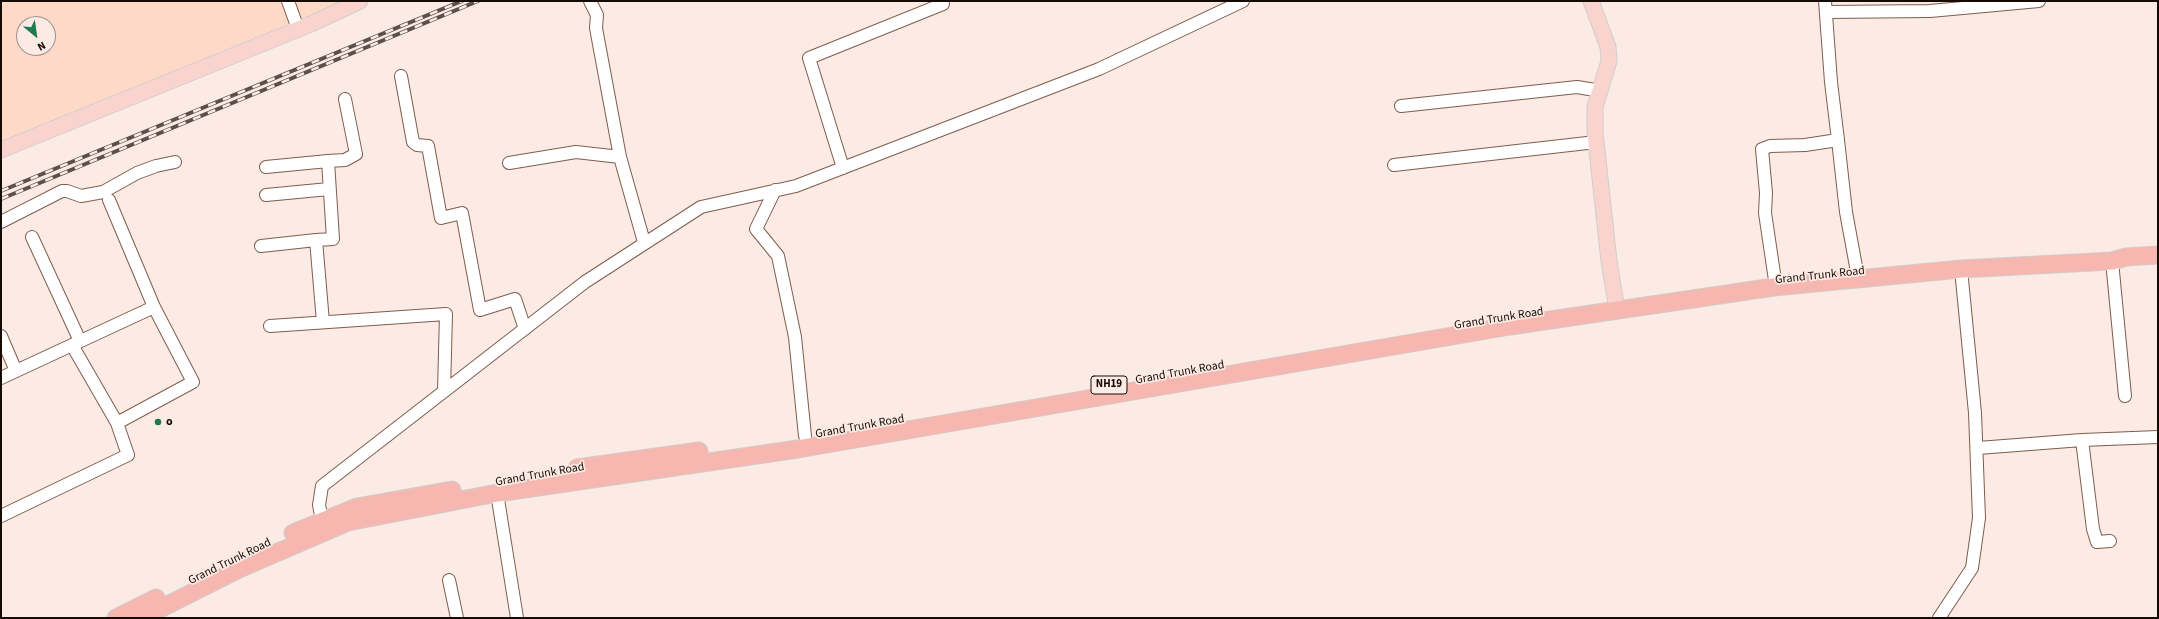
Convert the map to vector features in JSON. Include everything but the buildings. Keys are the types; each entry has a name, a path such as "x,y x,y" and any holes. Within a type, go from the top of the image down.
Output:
{"highway":[{"name":"Grand Trunk Road","path":"142,618 239,569 348,522 497,493 798,449 1774,280 1960,262 2112,252 2119,259"},
{"name":"Grand Trunk Road","path":"116,618 248,552 322,520 357,507 513,479 634,459 805,436 1487,320 1617,306 1774,286 1961,269 2119,259 2158,255"}],"main road":[{"path":"1,150 298,29 360,1"},
{"path":"1591,2 1608,47 1609,61 1601,91 1595,106 1596,142 1609,261 1617,306"}],"street":[{"path":"288,1 298,29"},
{"path":"590,1 597,15 596,28 620,157 644,242"},
{"path":"322,520 319,505 322,486 585,282 644,242 701,207 796,186 844,168 1099,69 1222,6 1243,1"},
{"path":"1857,272 1846,212 1830,75 1825,7 1930,11 2039,1"},
{"path":"844,168 808,58 943,4"},
{"path":"401,76 413,142 417,145 428,146 441,218 462,213 480,310 515,299 525,328"},
{"path":"1401,106 1577,86 1601,91"},
{"path":"266,167 346,160 356,154 345,98"},
{"path":"1774,280 1764,213 1766,193 1762,149 1770,146 1805,145 1838,140"},
{"path":"1394,165 1596,142"},
{"path":"509,163 576,152 620,157"},
{"path":"261,246 333,239 328,161"},
{"path":"1,222 62,191 67,191 81,196 103,192 156,166 174,162"},
{"path":"266,195 329,189"},
{"path":"775,190 756,229 778,256 795,337 805,436"},
{"path":"109,200 154,307 193,382 117,423"},
{"path":"1,516 128,455 117,423 76,343 32,237"},
{"path":"316,240 323,322"},
{"path":"2119,259 2125,396"},
{"path":"1939,618 1972,568 1979,518 1978,448 1961,269"},
{"path":"1,378 154,307"},
{"path":"270,326 446,314 444,391"},
{"path":"1,336 16,371"},
{"path":"1978,448 2082,440 2158,437"},
{"path":"2082,440 2093,529 2096,542 2110,541"},
{"path":"497,493 517,618"},
{"path":"449,580 457,618"}],"shaded area":[{"path":"1,1 349,1 1,146"}],"railway":[{"path":"1,191 462,1"},
{"path":"1,199 478,1"}],"place":[{"name":"o","path":"158,422"}]}
